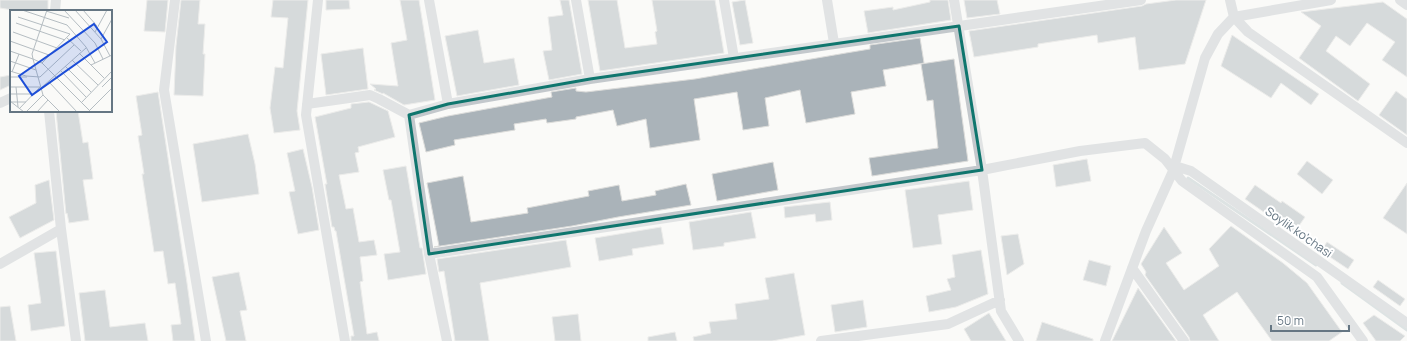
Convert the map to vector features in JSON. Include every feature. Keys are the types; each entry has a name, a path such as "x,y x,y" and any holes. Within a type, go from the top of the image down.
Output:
{"street":[{"path":"55,10 56,0"},
{"path":"175,0 164,90 206,341"},
{"path":"318,0 306,115 345,341"},
{"path":"429,0 448,104"},
{"path":"576,0 590,79"},
{"path":"724,0 734,58"},
{"path":"827,0 834,43"},
{"path":"954,0 982,170 1001,311 1019,341"},
{"path":"307,104 370,95 379,98 409,115 448,104 590,79 959,26 1086,4 1141,0"},
{"path":"1230,0 1234,17 1248,32 1407,143"},
{"path":"1105,341 1146,231 1174,168 1206,58 1218,34 1234,17 1331,0"},
{"path":"1400,0 1407,5"},
{"path":"0,103 10,98"},
{"path":"49,112 61,229 76,341"},
{"path":"409,115 429,254 447,341"},
{"path":"429,254 982,170 1080,152 1145,143 1174,168 1182,182 1317,277 1364,341"},
{"name":"Soylik ko'chasi","path":"1174,168 1191,171 1407,323"},
{"path":"0,264 61,229"},
{"path":"1317,277 1325,266"},
{"path":"1132,268 1184,341"},
{"path":"821,341 839,340 948,324 1000,300"}],"highlighted area":[{"path":"959,26 982,170 429,254 409,115 448,104 590,79"}],"building":[{"path":"0,0 48,0 48,10 13,10 0,8"},
{"path":"147,0 168,0 165,32 144,31"},
{"path":"181,0 200,0 198,24 205,24 203,96 174,95 176,46"},
{"path":"273,0 308,0 297,111 300,130 274,133 270,108 275,67 283,68 288,18 271,17"},
{"path":"326,0 349,0 350,9 326,10"},
{"path":"400,0 419,0 435,100 404,105 383,93 374,90 376,89 370,84 398,86 391,43 407,40"},
{"path":"560,0 569,0 582,74 549,80 543,51 552,50 548,17 563,15"},
{"path":"588,0 617,0 625,48 657,44 655,32 657,31 652,0 715,0 724,53 600,71"},
{"path":"745,0 753,43 740,45 732,2"},
{"path":"930,0 948,0 951,20 868,33 864,11 893,7 893,10 930,2"},
{"path":"964,0 997,0 1000,14 967,18"},
{"path":"1176,0 1206,0 1185,64 1139,70 1135,37 1098,43 1097,35 1038,44 1038,47 974,57 969,31"},
{"path":"1383,2 1407,19 1407,77 1382,60 1395,42 1367,23 1350,46 1336,36 1326,51 1370,84 1358,101 1299,58 1321,26 1301,12"},
{"path":"478,30 484,63 514,58 519,85 457,96 445,36"},
{"path":"1232,35 1319,94 1311,105 1281,83 1271,98 1221,66"},
{"path":"920,38 924,63 883,70 886,86 851,92 855,114 806,123 800,90 765,98 769,126 743,130 737,92 694,99 700,140 650,148 646,119 617,126 613,110 576,117 576,119 547,123 546,119 514,124 515,130 454,140 455,145 426,152 419,123 448,116 552,97 551,92 576,88 576,91 586,92 695,79 870,49 870,45"},
{"path":"363,48 368,89 326,95 321,54"},
{"path":"954,59 968,161 872,176 869,158 938,148 933,100 927,101 921,64"},
{"path":"10,75 10,85 0,90 0,77"},
{"path":"1396,91 1407,99 1407,135 1379,115"},
{"path":"158,92 195,341 173,341 171,325 181,324 175,283 168,284 163,251 154,252 142,174 144,174 138,136 142,135 136,96"},
{"path":"369,102 388,111 395,137 358,147 359,152 355,153 359,172 339,175 346,209 353,208 359,242 374,240 377,255 360,257 363,281 360,282 367,334 377,332 379,341 351,341 351,336 354,336 336,231 334,227 332,227 325,184 327,184 315,117 351,108 351,104"},
{"path":"56,112 78,112 83,143 88,142 93,179 83,180 89,220 69,223 67,213 66,214"},
{"path":"248,134 255,164 259,194 202,202 193,144"},
{"path":"303,149 312,187 319,230 298,234 289,192 295,191 287,153"},
{"path":"1087,159 1091,181 1056,187 1053,165"},
{"path":"1307,161 1333,180 1322,194 1297,174"},
{"path":"773,162 778,190 717,201 712,174"},
{"path":"406,166 426,274 388,280 384,254 400,252 391,200 389,200 383,170"},
{"path":"463,176 471,222 528,213 527,208 589,196 588,191 619,185 622,201 656,195 655,191 686,184 691,205 572,226 434,247 439,246 427,183"},
{"path":"49,180 54,220 20,238 9,217 36,203 35,185"},
{"path":"969,181 973,210 938,215 942,244 913,248 905,190"},
{"path":"1407,183 1407,234 1383,218"},
{"path":"1255,185 1305,217 1294,233 1245,199"},
{"path":"830,202 832,220 816,222 815,214 785,218 784,207"},
{"path":"751,212 756,238 724,243 724,246 693,250 689,222"},
{"path":"1231,226 1283,263 1307,283 1342,332 1329,341 1272,341 1237,292 1203,315 1219,341 1190,341 1189,337 1145,275 1146,272 1141,264 1164,227 1182,253 1166,263 1184,290 1219,266 1209,249"},
{"path":"661,227 664,244 632,249 633,255 599,261 595,238"},
{"path":"1018,234 1024,264 1007,275 1001,236"},
{"path":"566,240 571,267 480,283 489,341 455,341 444,271 439,272 437,259"},
{"path":"1327,242 1354,260 1348,269 1321,251"},
{"path":"981,250 988,294 956,307 929,312 926,296 951,290 947,279 955,277 952,255"},
{"path":"56,251 65,326 31,331 28,305 41,303 34,253"},
{"path":"1089,260 1111,266 1106,286 1083,280"},
{"path":"239,272 247,310 240,311 246,341 226,341 212,277"},
{"path":"794,273 805,335 772,341 694,341 693,337 711,333 709,322 737,319 735,304 769,299 765,278"},
{"path":"1378,280 1405,299 1400,306 1373,287"},
{"path":"1138,288 1176,341 1112,341"},
{"path":"105,290 110,327 145,323 148,341 85,341 79,293"},
{"path":"863,300 867,327 835,332 831,305"},
{"path":"10,306 16,341 0,341 0,307"},
{"path":"989,313 1006,341 971,341 964,329"},
{"path":"578,314 581,341 555,341 552,317"},
{"path":"1374,315 1405,336 1400,341 1376,341 1363,323"},
{"path":"1042,322 1093,339 1093,341 1036,341"},
{"path":"675,332 677,341 648,341 648,337"}],"waterway":[{"path":"1188,178 1316,265"},
{"path":"1342,283 1407,330"}]}
